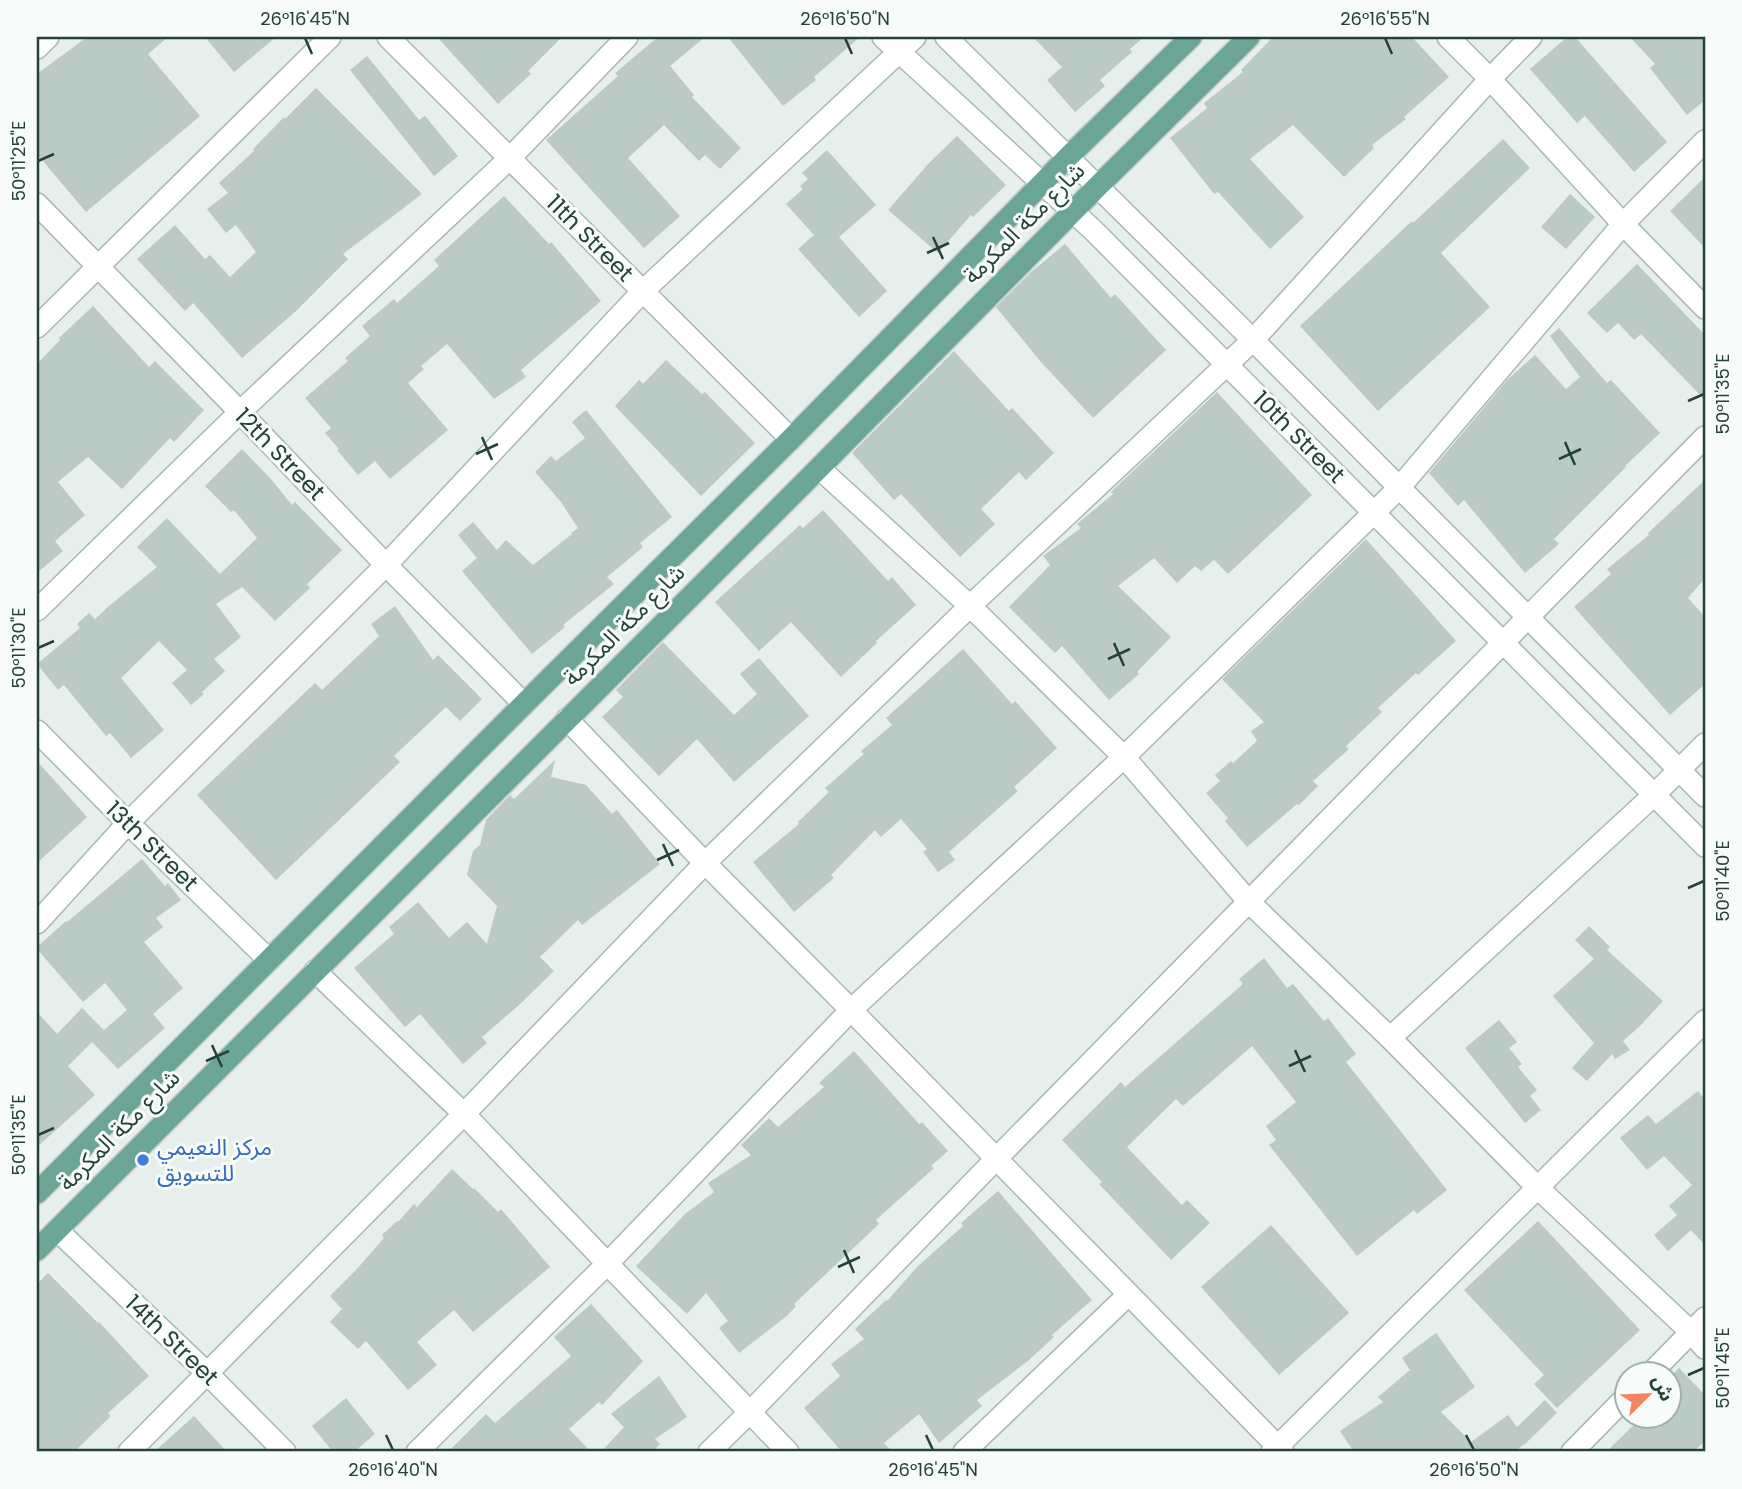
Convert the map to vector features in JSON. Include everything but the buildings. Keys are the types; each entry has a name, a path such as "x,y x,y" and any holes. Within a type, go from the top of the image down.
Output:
{"main road":[{"name":"شارع مكة المكرمة","path":"37,1193 791,439 1042,183 1191,37"},
{"name":"شارع مكة المكرمة","path":"37,1250 1249,37"}],"street":[{"path":"37,48 48,37"},
{"path":"37,327 330,37"},
{"name":"11th Street","path":"388,37 791,439"},
{"path":"37,610 240,412 510,158 627,37"},
{"name":"10th Street","path":"883,37 907,44 1042,183 1073,211 1705,846"},
{"name":"10th Street","path":"946,37 1098,186 1705,796"},
{"path":"1448,37 1623,224 1705,307"},
{"path":"129,1452 464,1114 705,863 970,606 1253,341 1531,37"},
{"path":"37,923 128,823 386,565 643,291 907,44"},
{"path":"417,1452 607,1264 851,1010 1124,757 1399,488 1623,224 1705,141"},
{"name":"12th Street","path":"37,204 524,704"},
{"path":"709,1452 1705,437"},
{"path":"818,468 970,606 1124,757 1249,902 1390,1038 1538,1188 1700,1333 1667,1360"},
{"path":"567,719 1278,1450 1705,1021"},
{"name":"13th Street","path":"37,732 269,960"},
{"path":"1390,1038 1655,794 1705,744"},
{"path":"315,971 464,1114 788,1452"},
{"name":"14th Street","path":"57,1230 207,1373 285,1452"},
{"path":"964,1452 1128,1295"},
{"path":"1572,1452 1612,1411"}],"place":[{"name":"مركز النعيمي للتسويق","path":"143,1160"}]}
